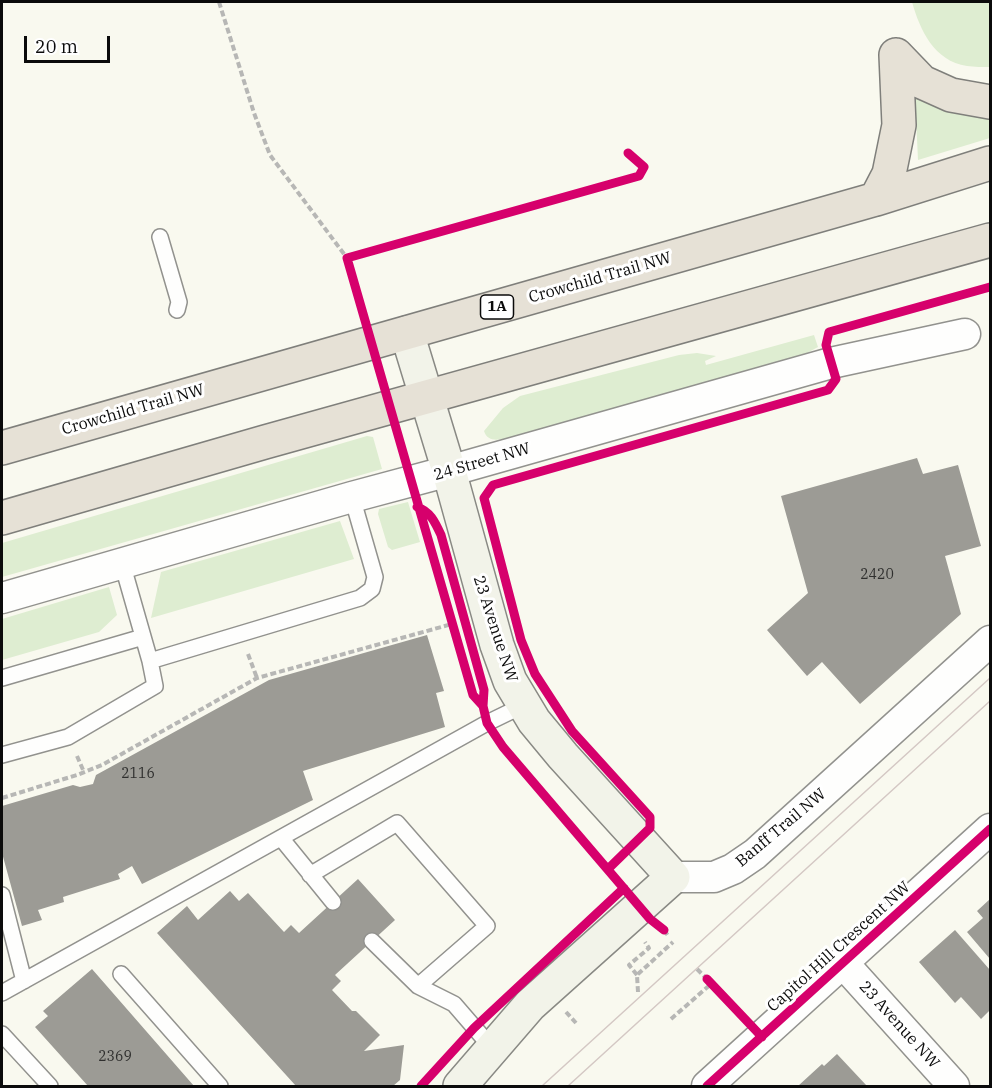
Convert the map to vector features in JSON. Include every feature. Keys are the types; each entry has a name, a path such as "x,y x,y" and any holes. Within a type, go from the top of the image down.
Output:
{"highway":[{"path":"876,199 889,174 899,125 896,55 922,82 951,95 990,102"},
{"name":"Crowchild Trail NW","path":"2,448 876,199 990,163"},
{"path":"2,519 990,240"}],"street":[{"name":"23 Avenue NW","path":"407,333 449,471 497,645 510,681 534,722 673,877"},
{"name":"24 Street NW","path":"2,598 831,363 965,334"},
{"name":"Banff Trail NW","path":"673,877 714,877 733,869 755,854 990,641"},
{"name":"Capitol Hill Crescent NW","path":"707,1086 990,829"},
{"path":"460,1086 530,1005 673,877"},
{"name":"23 Avenue NW","path":"843,963 954,1086"}],"lane":[{"path":"160,237 178,302 177,310"},
{"path":"150,661 360,598 372,589 375,577 352,497"},
{"path":"2,754 68,737 155,686 122,563"},
{"path":"2,678 143,637"},
{"path":"2,993 487,723 524,705"},
{"path":"310,874 397,823 487,926 418,986"},
{"path":"281,838 333,902"},
{"path":"2,896 24,981"},
{"path":"372,941 418,986 454,1004 492,1048"},
{"path":"121,974 220,1086"},
{"path":"2,1034 50,1086"}],"path":[{"path":"219,2 254,113 270,155 347,258 351,270"},
{"path":"347,258 358,255"},
{"path":"448,612 455,634"},
{"path":"2,798 102,765 257,678 452,624"},
{"path":"637,975 672,939 640,906"},
{"path":"638,992 637,975 628,965 649,948 644,939"},
{"path":"670,1019 712,985 694,966"}],"green space":[{"path":"912,2 990,2 990,67 955,63 937,51 924,33"},
{"path":"915,96 990,111 990,138 918,160"},
{"path":"814,335 818,347 807,353 513,437 492,439 484,431 503,408 520,396 679,355 697,353 716,356 705,361 706,365"},
{"path":"367,436 373,437 382,469 2,577 2,543"},
{"path":"408,502 420,542 392,550 388,547 378,514 379,509"},
{"path":"340,521 354,559 151,618 161,572"},
{"path":"109,587 117,615 99,632 2,660 2,619"}],"building":[{"path":"917,458 923,474 958,465 981,546 945,556 961,614 860,704 822,662 807,676 767,630 808,593 781,496"},
{"path":"427,635 444,691 436,693 445,727 303,771 313,800 142,884 132,866 118,874 120,879 63,897 64,902 38,910 42,920 22,926 2,853 2,806 73,785 80,787 93,784 96,775 269,680"},
{"path":"358,879 395,920 335,975 341,981 332,990 380,1035 364,1051 404,1045 400,1080 393,1086 296,1086 157,933 187,906 198,920 230,891 239,901 248,893 284,932 291,925 299,933"},
{"path":"990,899 990,959 967,932 983,918 977,911"},
{"path":"955,930 990,970 990,1010 981,1019 961,997 955,1003 919,962"},
{"path":"92,969 194,1086 88,1086 35,1027 48,1016 43,1011"},
{"path":"837,1054 867,1086 798,1086 822,1064 824,1066"}],"tram line":[{"path":"542,1086 990,678"},
{"path":"568,1086 990,701"}],"cycle path":[{"path":"628,153 644,167 639,176 347,258 473,695 483,706 487,723 503,747 650,919 664,930"},
{"path":"608,869 650,828 650,817 572,731 535,674 521,640 484,498 493,485 828,390 836,379 826,345 829,332 990,287"},
{"path":"417,507 429,514 441,535 484,690 483,706"},
{"path":"707,1086 990,829"},
{"path":"421,1086 474,1028 624,888"},
{"path":"707,979 762,1037"}]}
